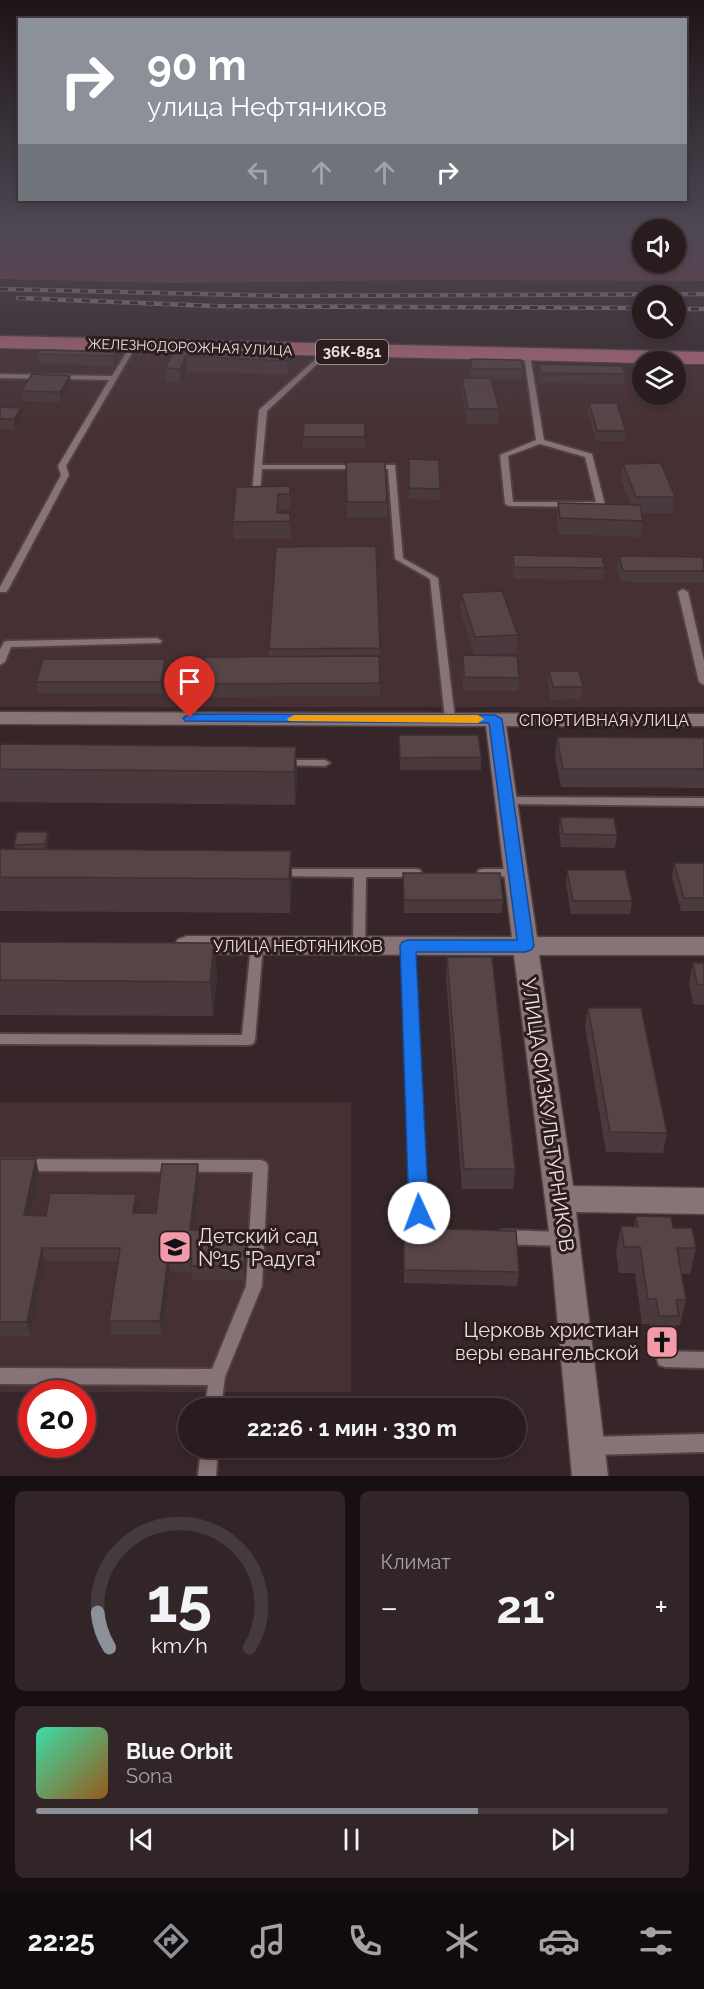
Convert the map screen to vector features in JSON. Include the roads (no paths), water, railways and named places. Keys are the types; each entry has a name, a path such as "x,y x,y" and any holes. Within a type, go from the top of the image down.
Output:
{"main road":[{"name":"ЖЕЛЕЗНОДОРОЖНАЯ УЛИЦА","path":"0,342 704,358"}],"street":[{"name":"СПОРТИВНАЯ УЛИЦА","path":"0,718 704,720"},
{"name":"УЛИЦА ФИЗКУЛЬТУРНИКОВ","path":"495,719 560,1199 590,1476"},
{"name":"УЛИЦА НЕФТЯНИКОВ","path":"163,945 704,946"},
{"path":"560,1199 704,1201"}],"lane":[{"path":"3,590 64,476 62,466 133,346"},
{"path":"256,494 263,410 328,351"},
{"path":"526,355 540,441"},
{"path":"0,376 114,378"},
{"path":"540,441 589,456 601,505 509,504 504,455 540,441"},
{"path":"259,467 392,467 399,559 434,578 450,719"},
{"path":"683,592 704,682"},
{"path":"0,662 7,644 157,641"},
{"path":"267,763 325,763"},
{"path":"506,801 704,802"},
{"path":"264,873 432,873"},
{"path":"359,946 360,873"},
{"path":"468,873 516,873"},
{"path":"0,1039 248,1040 257,946"},
{"path":"408,946 420,1235 442,1236"},
{"path":"0,1166 261,1166 254,1286 217,1377 214,1398"},
{"path":"487,1237 565,1239"},
{"path":"665,1359 704,1360"},
{"path":"0,1376 217,1377"},
{"path":"586,1446 704,1443"},
{"path":"207,1476 209,1458"}],"railway":[{"path":"283,296 313,296"},
{"path":"18,298 214,306 632,308"},
{"path":"686,309 704,309"}],"place":[{"name":"Детский сад №15 \"Радуга\"","path":"175,1247"},
{"name":"Церковь христиан веры евангельской","path":"662,1342"}]}
